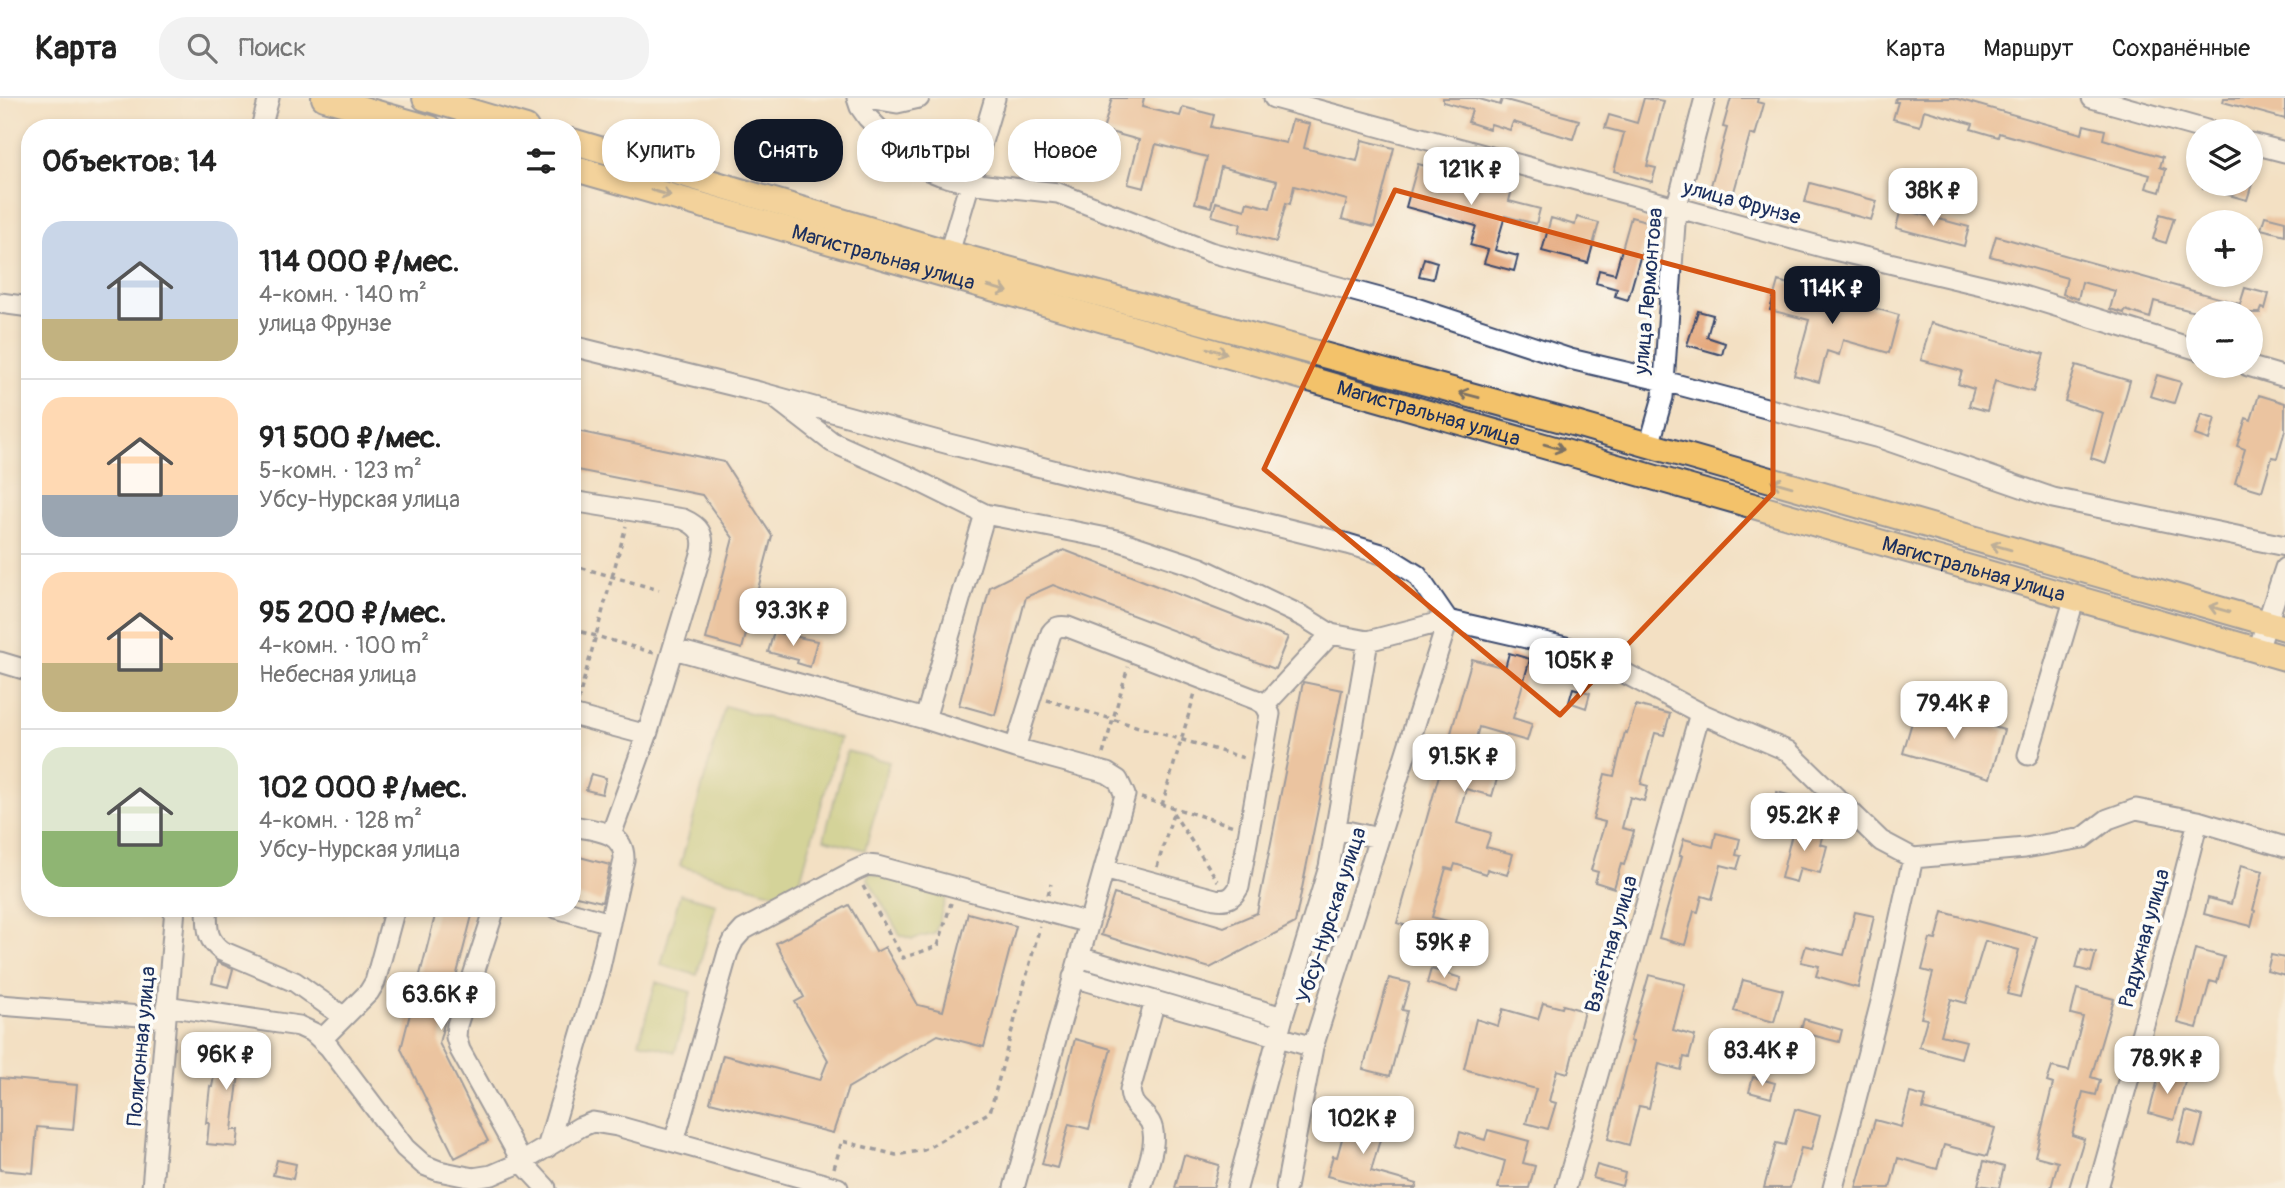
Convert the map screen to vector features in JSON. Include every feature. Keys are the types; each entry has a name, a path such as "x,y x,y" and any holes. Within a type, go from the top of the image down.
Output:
{"main road":[{"path":"425,98 496,119"},
{"path":"340,100 401,119"},
{"name":"Магистральная улица","path":"581,144 949,253 1522,409 2275,625"},
{"name":"Магистральная улица","path":"581,171 2285,658"}],"street":[{"path":"263,119 269,98"},
{"path":"857,98 867,117 915,164 940,175 968,183 1058,193 1210,253 1413,307 1570,359 1883,439 2053,498 2285,546"},
{"path":"867,98 897,103 919,98"},
{"path":"949,253 995,98"},
{"name":"улица Фрунзе","path":"1274,98 1676,209 2007,291 2186,346"},
{"name":"улица Лермонтова","path":"1649,446 1663,397 1676,209 1705,98"},
{"path":"2092,98 2186,124"},
{"path":"2263,146 2285,152"},
{"path":"0,303 21,306"},
{"path":"581,348 1385,555 1417,575 1448,620"},
{"path":"2263,370 2285,377"},
{"path":"773,396 832,442 985,514 1117,540 1201,568 1304,617 1331,634 1368,641 1448,620 1583,651 1700,713 1788,751 1881,841 1913,858 2025,848 2083,838 2108,819 2136,809 2199,821 2285,848"},
{"path":"581,502 683,519 701,531 704,542 647,735 611,835"},
{"path":"925,719 985,514"},
{"path":"2258,650 2275,625 2285,568"},
{"path":"2028,755 2075,597"},
{"name":"Убсу-Нурская улица","path":"1286,1188 1313,1047 1448,620"},
{"path":"1015,748 1051,633 1060,626 1265,705 1270,714 1239,887 1230,898 1215,899 1104,869"},
{"path":"1265,705 1331,634"},
{"path":"1237,1188 1283,1017 1329,867 1368,641"},
{"path":"672,654 925,719 1098,771 1118,780 1125,795 1014,1188"},
{"path":"0,662 21,668"},
{"name":"Взлётная улица","path":"1566,1188 1700,713"},
{"path":"581,717 647,735"},
{"name":"Радужная улица","path":"2098,1188 2199,821"},
{"path":"547,1148 598,976 624,860 620,841 611,835 581,827"},
{"path":"1337,829 1379,838"},
{"path":"1833,1188 1884,994 1913,858"},
{"path":"674,1142 728,952 743,930 867,865 1089,923"},
{"path":"581,915 610,923"},
{"name":"Полигонная улица","path":"152,1188 174,917"},
{"path":"207,917 208,935 212,943 222,951 295,982 344,1017"},
{"path":"322,1039 369,992 392,917"},
{"path":"492,917 457,1025 456,1037 460,1050 522,1163 546,1188"},
{"path":"1079,957 1283,1017"},
{"path":"1073,977 1313,1047"},
{"path":"1141,1188 1154,1140 1150,1123 1131,1100 1130,1090 1155,1001"},
{"path":"0,1005 166,1012 299,1026 322,1039 405,1148 424,1165 439,1171 473,1178 492,1175 522,1163 580,1127 593,1122 617,1126 834,1187"}],"path":[{"path":"581,688 630,510"},
{"path":"581,568 659,590"},
{"path":"581,632 672,654"},
{"path":"1098,771 1133,652"},
{"path":"1162,805 1199,678"},
{"path":"1032,695 1261,763"},
{"path":"1122,793 1174,811 1249,830"},
{"path":"1153,882 1174,811"},
{"path":"1174,811 1230,898"},
{"path":"855,871 903,958 938,946 955,887"},
{"path":"834,1187 842,1141 896,1155 924,1150 990,1112 1051,884"}],"highlighted area":[{"path":"1395,190 1773,292 1773,493 1560,715 1264,469"}],"green space":[{"path":"725,706 840,738 795,899 680,866"},
{"path":"847,751 889,762 865,850 824,839"},
{"path":"869,873 948,891 935,934 912,939 900,935 868,879"},
{"path":"680,894 716,904 697,975 661,965"},
{"path":"656,982 691,992 675,1052 639,1042"}],"building":[{"path":"1112,98 1144,98 1142,107 1180,116 1183,107 1214,115 1211,127 1286,143 1292,120 1310,124 1304,148 1357,161 1362,140 1394,148 1374,227 1342,219 1347,200 1294,186 1290,204 1286,203 1276,242 1239,232 1241,224 1212,216 1216,202 1245,210 1247,202 1270,208 1277,181 1221,167 1211,207 1195,203 1207,157 1156,144 1144,188 1128,184 1139,140 1121,135 1121,119 1106,119"},
{"path":"1443,98 1476,98 1500,105 1502,99 1579,120 1573,139 1513,122 1510,130 1491,124 1489,129 1468,122 1472,110 1443,102"},
{"path":"1644,98 1664,101 1647,166 1656,168 1652,182 1614,171 1624,133 1605,128 1609,115 1637,123"},
{"path":"1731,98 1758,98 1757,102 1764,104 1755,136 1750,134 1733,195 1710,189 1727,128 1723,127"},
{"path":"1896,98 1954,98 2082,134 2084,125 2105,130 2103,139 2163,157 2160,167 2166,169 2160,192 2146,188 2150,175 1999,133 1998,137 1971,129 1973,124 1924,110 1920,126 1893,119 1898,102 1895,102"},
{"path":"2224,98 2285,98 2285,119 2223,102"},
{"path":"1418,164 1487,182 1490,174 1514,181 1509,201 1540,209 1536,224 1505,216 1495,250 1518,256 1514,271 1484,263 1488,250 1470,245 1476,226 1406,207"},
{"path":"1810,183 1877,201 1871,220 1805,202"},
{"path":"2232,196 2248,196 2247,200"},
{"path":"1901,209 1969,227 1964,246 1896,228"},
{"path":"2160,214 2174,218 2166,243 2153,239"},
{"path":"2265,216 2285,221 2285,235 2263,230"},
{"path":"1577,217 1599,223 1588,263 1542,251 1551,218 1575,225"},
{"path":"1631,217 1650,222 1628,300 1615,296 1617,289 1596,283 1599,270 1615,274"},
{"path":"1996,236 2229,301 2186,301 2186,310 2154,301 2150,318 2125,310 2124,313 2110,309 2115,291 2082,282 2078,299 2063,294 2067,278 1990,256"},
{"path":"1424,258 1437,262 1433,279 1419,276"},
{"path":"1778,281 1899,315 1889,353 1843,340 1839,355 1827,351 1819,382 1794,375 1809,320 1770,310"},
{"path":"2245,288 2269,294 2265,309 2263,301 2241,301"},
{"path":"1698,311 1713,315 1707,337 1725,343 1722,355 1687,345"},
{"path":"1931,323 2044,354 2033,392 1995,381 1987,411 1969,406 1974,389 1958,384 1962,371 1921,360"},
{"path":"2076,365 2130,381 2106,463 2091,458 2103,413 2065,401"},
{"path":"2157,375 2181,382 2174,403 2150,396"},
{"path":"2259,395 2285,403 2285,430 2277,458 2272,457 2262,491 2235,483 2245,449 2237,446 2246,418 2251,420"},
{"path":"2201,414 2215,418 2209,440 2195,435"},
{"path":"581,432 724,462 772,536 742,649 706,639 733,538 702,495 581,471"},
{"path":"1064,550 1288,637 1275,669 1053,585 1026,597 995,715 959,705 990,587"},
{"path":"774,632 817,641 810,667 797,663 798,660 768,652"},
{"path":"1509,653 1530,659 1513,718 1532,724 1527,741 1479,727 1467,771 1497,779 1492,796 1466,789 1457,823 1491,833 1486,847 1513,854 1507,875 1487,869 1486,874 1455,864 1453,870 1446,868 1432,917 1463,925 1459,941 1397,923 1472,659 1505,668"},
{"path":"1303,682 1342,690 1295,923 1210,968 1101,935 1114,894 1224,927 1257,913"},
{"path":"1573,688 1590,693 1586,708 1569,702"},
{"path":"1636,705 1670,714 1664,735 1655,733 1641,784 1648,786 1644,801 1630,797 1622,828 1634,831 1614,888 1595,882 1598,872 1591,870 1605,822 1593,819 1605,774 1614,776 1625,732 1627,733"},
{"path":"1917,705 2004,730 1990,778 1903,753"},
{"path":"591,774 606,778 602,794 586,790"},
{"path":"1777,792 1792,796 1784,828 1768,824"},
{"path":"1794,826 1823,834 1820,844 1827,846 1820,873 1800,868 1796,882 1781,878"},
{"path":"1716,833 1740,839 1736,855 1741,856 1737,869 1721,865 1712,899 1702,896 1698,912 1694,911 1685,945 1659,938 1682,856 1679,856 1684,839 1713,847"},
{"path":"581,857 610,865 602,902 581,897"},
{"path":"2241,865 2263,871 2251,926 2204,914 2208,898 2231,904"},
{"path":"849,905 876,952 885,947 918,1005 943,1011 968,913 1016,926 984,1047 938,1035 848,1088 833,1133 710,1102 723,1055 820,1080 828,1060 795,1002 804,997 776,943"},
{"path":"1855,912 1874,916 1858,988 1816,976 1819,966 1801,962 1806,946 1844,955"},
{"path":"1943,912 2037,937 2020,997 2007,994 2019,950 1985,941 1966,1003 1951,999 1941,1035 1966,1041 1961,1058 1919,1047 1927,1019 1921,1018 1933,973 1922,970 1930,939 1936,940"},
{"path":"435,917 472,917 439,1043 488,1141 455,1158 401,1049"},
{"path":"2081,949 2096,953 2091,972 2076,968"},
{"path":"2195,949 2224,957 2217,983 2210,981 2197,1028 2178,1023"},
{"path":"2271,955 2285,958 2285,976 2267,971"},
{"path":"217,962 233,969 228,987 212,983"},
{"path":"1431,969 1461,978 1457,992 1427,983"},
{"path":"1649,975 1685,984 1673,1030 1695,1036 1689,1058 1684,1057 1681,1070 1659,1064 1649,1108 1639,1106 1629,1145 1608,1139 1633,1042 1630,1041"},
{"path":"1389,978 1410,983 1402,1010 1407,1011 1390,1076 1363,1069"},
{"path":"1743,980 1783,990 1774,1022 1734,1011"},
{"path":"2077,989 2114,999 2091,1077 2100,1080 2096,1095 2083,1092 2072,1135 2084,1139 2069,1188 2051,1188 2058,1162 2035,1156 2053,1084 2047,1082 2052,1067 2069,1071 2083,1017 2071,1014"},
{"path":"1543,1003 1584,1011 1568,1073 1557,1070 1549,1101 1556,1103 1548,1129 1526,1123 1536,1089 1464,1069 1476,1019 1498,1026 1503,1009 1538,1019"},
{"path":"1804,1019 1842,1030 1839,1042 1800,1032"},
{"path":"223,1037 232,1048 257,1053 254,1069 240,1066 232,1130 239,1130 237,1147 207,1144 210,1086 212,1087 217,1059 209,1048"},
{"path":"1075,1039 1111,1049 1089,1129 1069,1124 1057,1168 1042,1164"},
{"path":"2181,1048 2213,1056 2208,1074 2177,1065"},
{"path":"2160,1072 2186,1079 2174,1120 2149,1113"},
{"path":"1753,1077 1775,1083 1771,1098 1749,1092"},
{"path":"0,1078 77,1085 73,1130 37,1127 33,1173 0,1170"},
{"path":"1910,1093 1926,1097 1923,1109 1995,1128 1987,1156 1944,1145 1937,1169 1898,1158 1890,1188 1856,1188 1875,1120 1901,1127"},
{"path":"1795,1109 1820,1116 1811,1150 1801,1148 1790,1188 1764,1188 1776,1143 1785,1145"},
{"path":"1359,1111 1386,1119 1371,1171 1417,1184 1416,1188 1373,1188 1327,1176 1333,1156 1337,1157 1345,1128 1354,1130"},
{"path":"2186,1111 2203,1116 2195,1147 2178,1142"},
{"path":"1488,1130 1529,1141 1523,1163 1535,1166 1529,1188 1498,1188 1505,1161 1456,1146 1460,1132 1485,1140"},
{"path":"1184,1155 1219,1165 1213,1188 1175,1188"},
{"path":"277,1160 296,1164 293,1179 273,1175"},
{"path":"1984,1161 2004,1167 1999,1188 1978,1185"},
{"path":"1597,1165 1625,1173 1622,1186 1593,1178"}]}
